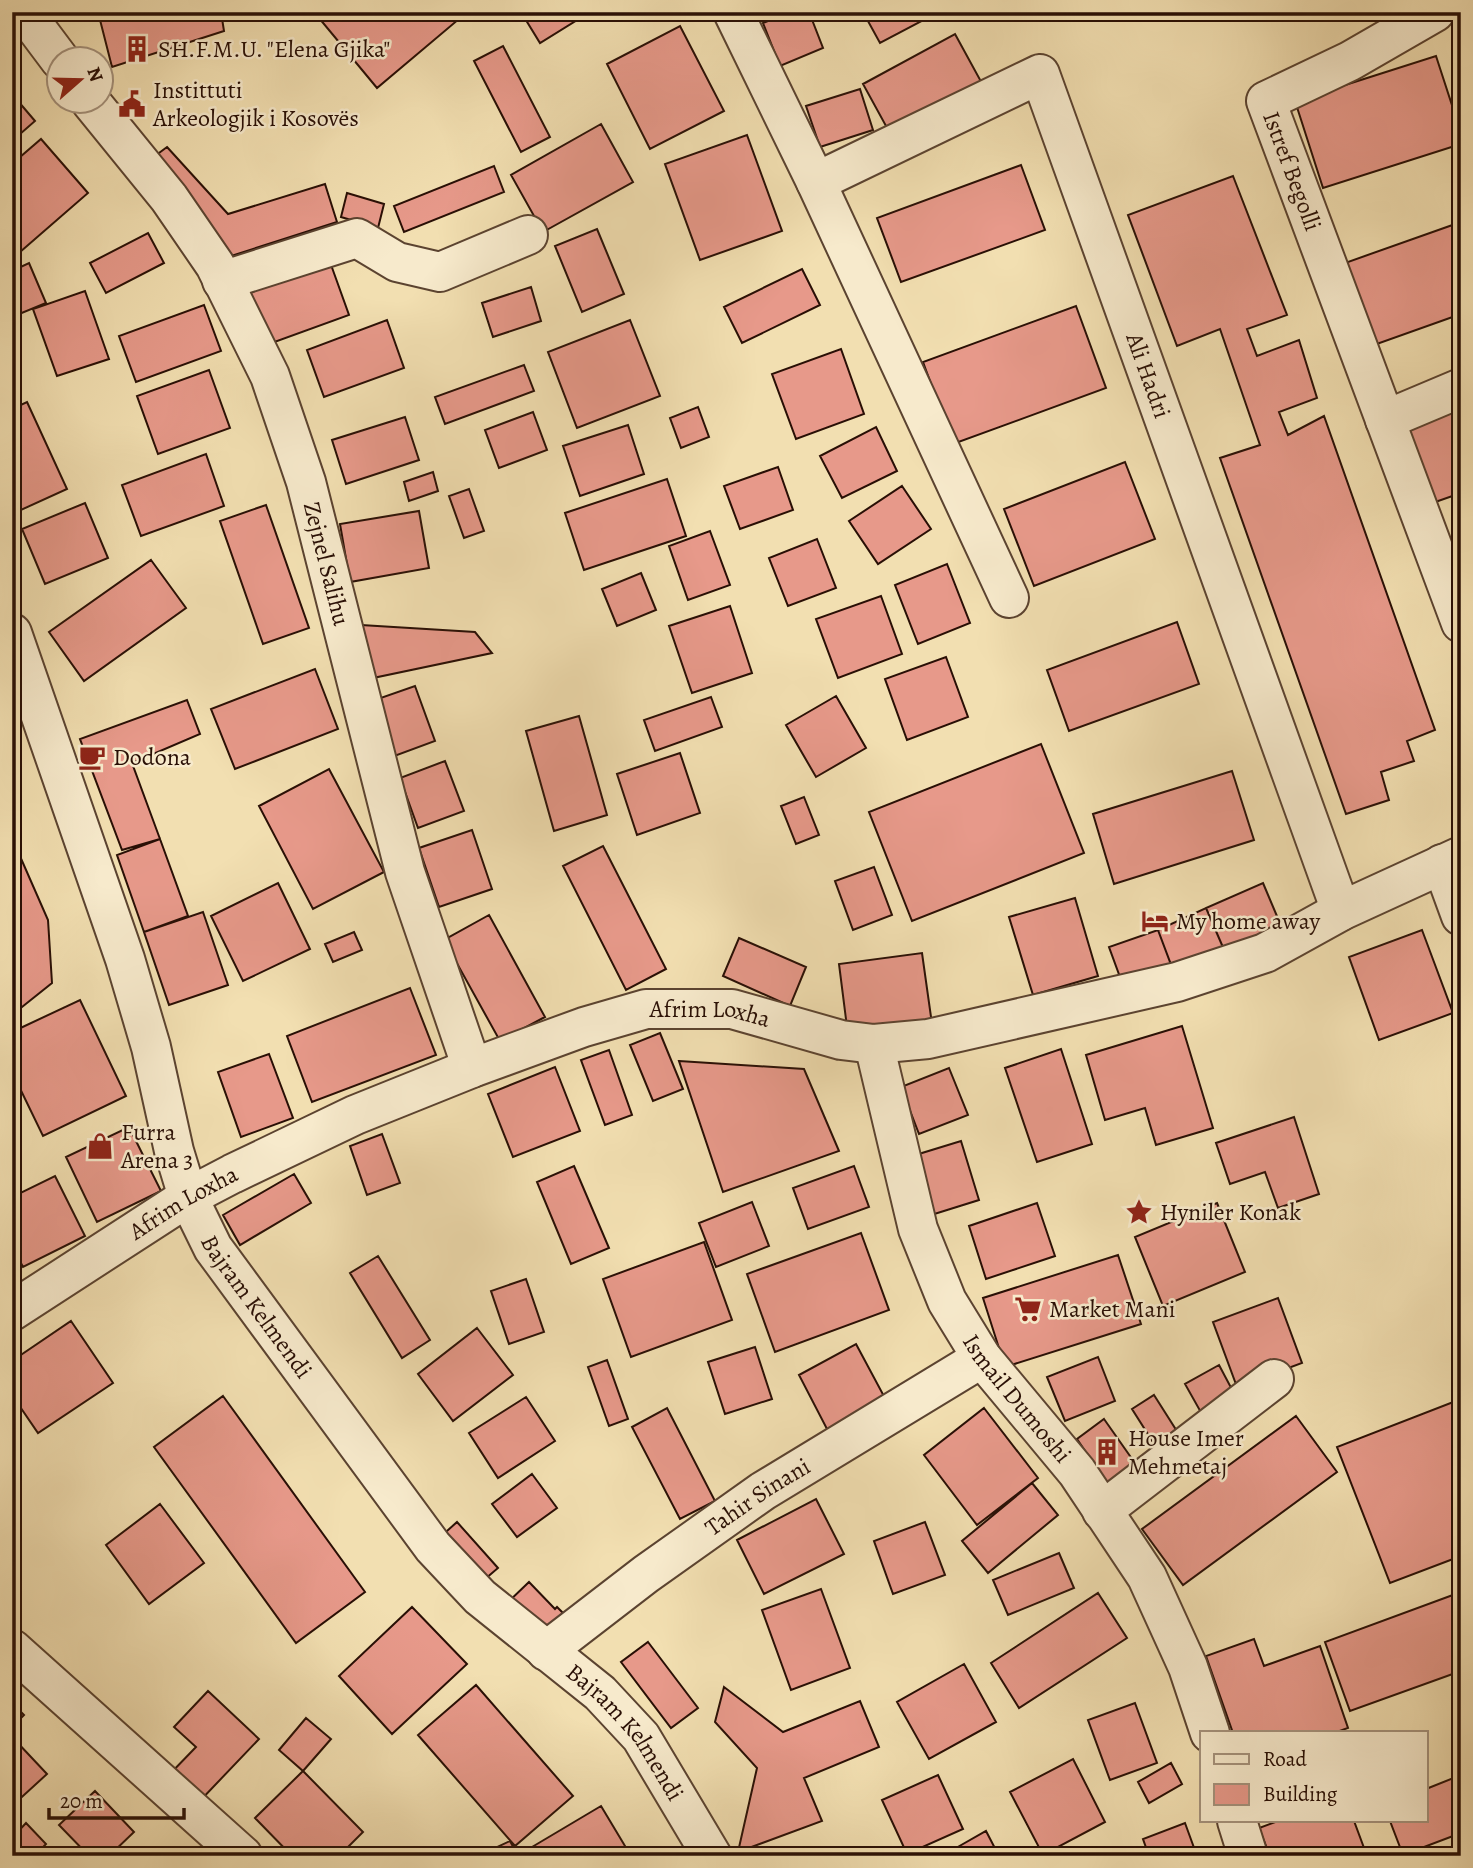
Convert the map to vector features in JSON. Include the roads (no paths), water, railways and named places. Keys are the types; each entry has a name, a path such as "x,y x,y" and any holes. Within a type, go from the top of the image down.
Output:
{"street":[{"path":"24,12 50,46"},
{"path":"733,12 816,182 1009,598"},
{"name":"Istref Begolli","path":"1435,12 1350,61 1265,101 1461,623"},
{"name":"Ali Hadri","path":"816,182 1040,74 1341,911"},
{"name":"Zejnel Salihu","path":"102,116 169,198 215,265 270,376 306,482 405,872 472,1068"},
{"path":"222,281 357,238 397,262 440,272 528,235"},
{"path":"1385,420 1461,388"},
{"name":"Bajram Kelmendi","path":"12,634 125,959 151,1046 174,1151 188,1197 214,1248 433,1547 481,1597 600,1693 641,1737 712,1856"},
{"name":"Afrim Loxha","path":"12,1311 188,1197 355,1115 584,1027 646,1009 732,1009 841,1040 874,1044 928,1039 1177,982 1265,953 1341,911 1452,860 1461,916"},
{"name":"Ismail Dumoshi","path":"874,1044 918,1229 947,1300 982,1358 1077,1472 1147,1577 1188,1667 1209,1731"},
{"name":"Tahir Sinani","path":"546,1651 646,1574 763,1491 982,1358"},
{"path":"1102,1511 1274,1379"},
{"path":"12,1648 243,1856"},
{"path":"1237,1822 1248,1856"}],"place":[{"name":"SH.F.M.U. \"Elena Gjika\"","path":"137,49"},
{"name":"Instittuti Arkeologjik i Kosovës","path":"132,104"},
{"name":"Dodona","path":"92,757"},
{"name":"My home away","path":"1155,921"},
{"name":"Furra Arena 3","path":"100,1146"},
{"name":"Hyniler Konak","path":"1139,1212"},
{"name":"Market Mani","path":"1028,1309"},
{"name":"House Imer Mehmetaj","path":"1107,1452"}]}
